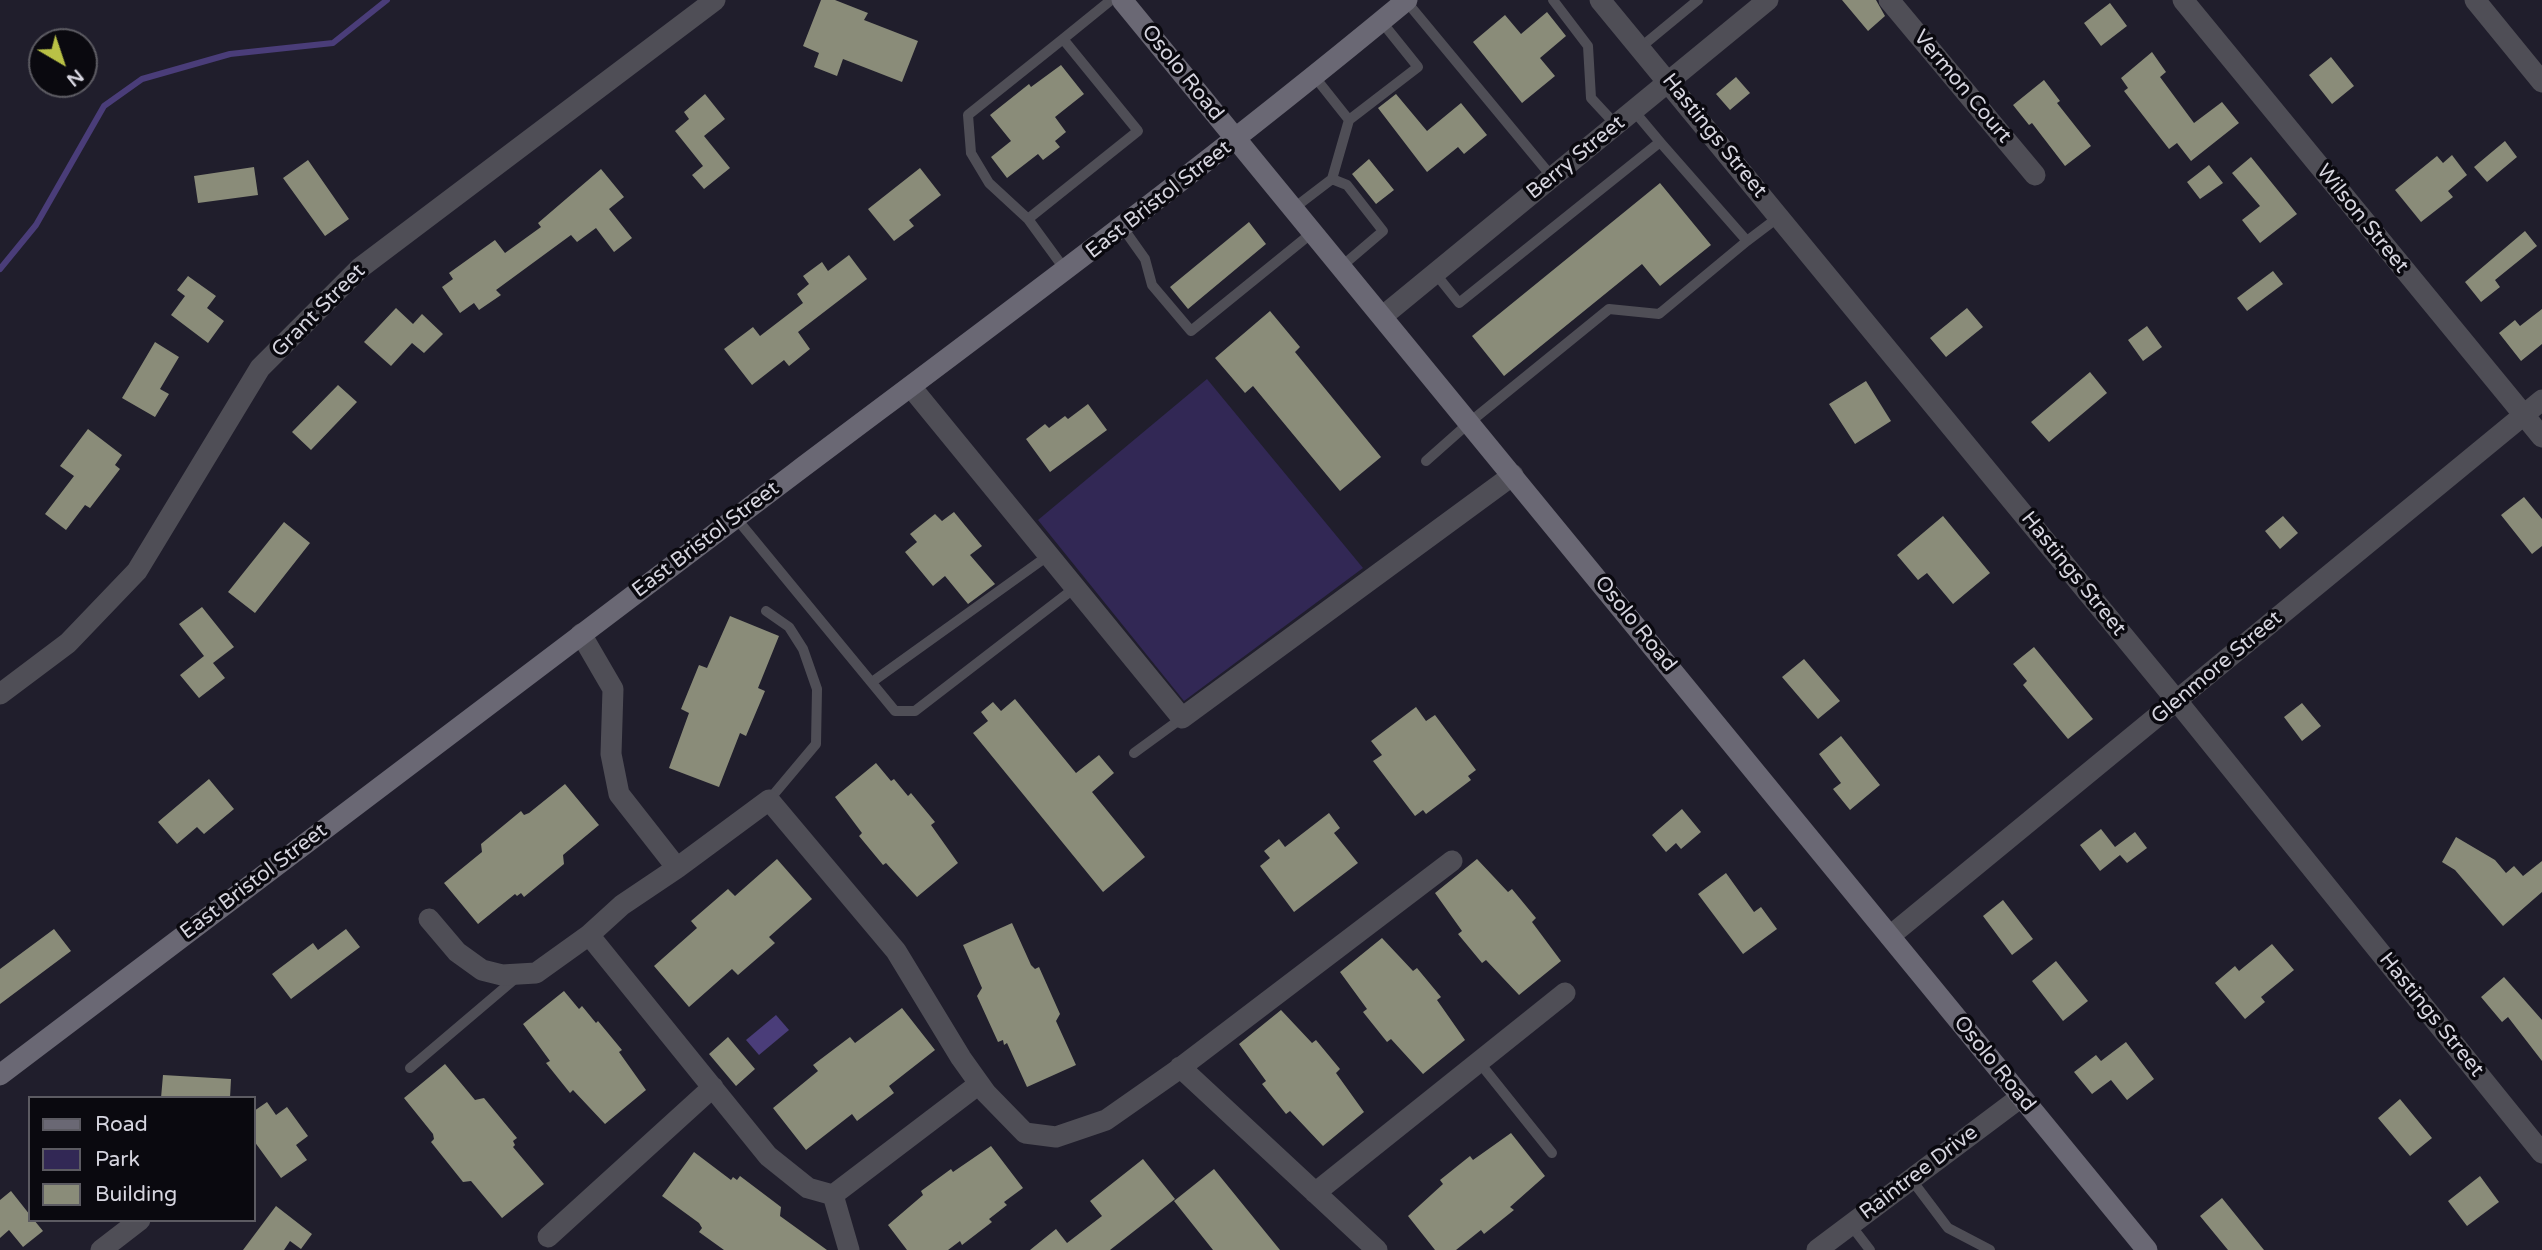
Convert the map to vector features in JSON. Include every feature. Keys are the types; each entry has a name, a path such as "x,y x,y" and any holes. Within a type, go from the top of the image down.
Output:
{"main road":[{"name":"Osolo Road","path":"1122,0 2147,1250"},
{"name":"East Bristol Street","path":"0,1074 1123,228 1407,1"}],"street":[{"name":"Grant Street","path":"0,694 68,643 138,570 260,368 360,268 715,0"},
{"name":"Hastings Street","path":"1600,0 1670,81 2177,701 2542,1153"},
{"name":"Berry Street","path":"1383,316 1768,0"},
{"name":"Vermon Court","path":"1889,0 2035,175"},
{"name":"Wilson Street","path":"2183,0 2542,437"},
{"path":"2475,0 2542,82"},
{"path":"911,387 1182,718 1513,475"},
{"name":"Glenmore Street","path":"1890,936 2542,400"},
{"path":"581,634 613,689 611,754 619,794 677,868"},
{"path":"429,919 457,952 482,970 518,976 536,973 589,935 622,905 769,800 897,951 979,1084 1025,1133 1056,1137 1106,1120 1452,860"},
{"path":"589,935 768,1156 808,1188 834,1195"},
{"path":"1315,1193 1565,993"},
{"path":"1180,1067 1377,1250"},
{"path":"834,1195 979,1084"},
{"path":"548,1237 713,1087"},
{"name":"Raintree Drive","path":"1817,1250 2021,1097"},
{"path":"834,1195 849,1250"},
{"path":"101,1250 137,1222"}],"lane":[{"path":"1066,271 1028,219 989,183 971,153 968,115 1111,0"},
{"path":"1553,0 1588,46 1591,98 1616,125"},
{"path":"1641,47 1698,0"},
{"path":"1407,1 1552,177"},
{"path":"1294,208 1332,179 1349,120 1418,66 1381,22"},
{"path":"1028,219 1138,131 1063,39"},
{"path":"1314,76 1349,120"},
{"path":"1634,111 1746,242"},
{"path":"1435,273 1460,303 1660,142"},
{"path":"1332,179 1347,185 1383,231 1342,266"},
{"path":"1426,461 1609,309 1659,314 1780,216"},
{"path":"1123,228 1145,259 1152,285 1191,331 1313,232"},
{"path":"736,518 895,711 915,711 1076,587"},
{"path":"872,682 1049,555"},
{"path":"766,611 789,627 803,649 817,689 816,744 769,800"},
{"path":"1134,753 1182,718"},
{"path":"410,1068 518,976"},
{"path":"1479,1062 1552,1153"},
{"path":"1911,1179 1948,1227 1990,1250"},
{"path":"1850,1224 1870,1250"}],"green space":[{"path":"1207,379 1363,568 1184,701 1038,520"}],"shaded area":[{"path":"776,1015 789,1030 759,1055 746,1040"}],"building":[{"path":"821,0 835,0 868,13 864,20 918,41 902,82 843,59 837,76 814,67 819,53 803,46"},
{"path":"1842,0 1876,0 1885,16 1868,31"},
{"path":"2110,3 2127,26 2101,46 2084,23"},
{"path":"1547,12 1566,36 1540,58 1555,76 1522,103 1473,42 1505,15 1521,34"},
{"path":"2152,52 2166,72 2160,77 2194,123 2222,102 2239,123 2191,161 2177,143 2169,149 2124,91 2128,88 2121,78"},
{"path":"2331,57 2354,86 2332,104 2309,75"},
{"path":"1061,65 1084,94 1055,117 1066,132 1055,141 1060,147 1043,160 1038,154 1007,178 991,157 1011,141 990,115 1029,84 1031,87"},
{"path":"1736,77 1750,93 1730,110 1716,94"},
{"path":"2044,80 2060,101 2057,103 2091,146 2065,166 2032,123 2029,125 2013,105"},
{"path":"705,94 725,119 704,136 730,168 704,189 692,175 703,166 675,131 689,119 684,112"},
{"path":"1396,94 1427,131 1461,103 1487,135 1464,154 1458,147 1427,172 1378,108"},
{"path":"2505,141 2517,157 2487,182 2474,167"},
{"path":"2452,155 2467,175 2448,191 2453,197 2421,222 2395,190 2437,156 2443,163"},
{"path":"2251,157 2297,214 2260,243 2242,220 2260,206 2232,173"},
{"path":"1369,159 1394,190 1376,204 1352,174"},
{"path":"308,160 349,219 325,236 283,178"},
{"path":"2209,165 2223,183 2200,199 2187,182"},
{"path":"254,167 258,195 198,203 194,176"},
{"path":"920,168 941,195 909,220 914,226 894,241 868,209"},
{"path":"601,169 624,197 609,209 632,238 614,252 596,228 577,242 571,235 496,290 501,295 479,310 474,303 460,313 442,287 453,279 449,273 495,240 505,253 541,227 538,223"},
{"path":"1660,183 1711,245 1660,286 1642,264 1504,376 1472,336"},
{"path":"1249,222 1266,244 1188,309 1170,287"},
{"path":"2525,231 2537,246 2495,280 2500,287 2481,302 2465,282"},
{"path":"849,255 867,279 798,332 810,349 789,366 784,360 752,385 724,349 753,327 760,336 803,303 797,294 809,284 803,276 822,262 828,271"},
{"path":"2273,271 2283,284 2247,311 2237,298"},
{"path":"188,276 216,296 207,308 224,321 208,343 171,315 185,296 177,290"},
{"path":"396,308 413,324 422,314 443,334 424,353 412,343 391,366 364,342"},
{"path":"1967,308 1983,327 1946,357 1930,338"},
{"path":"2542,309 2542,344 2521,361 2499,333 2515,320 2520,326"},
{"path":"1270,311 1300,347 1295,352 1381,457 1340,491 1253,386 1245,393 1215,358"},
{"path":"2147,326 2162,347 2143,361 2128,340"},
{"path":"155,342 179,357 160,389 169,394 155,417 122,398"},
{"path":"2090,372 2107,393 2049,442 2031,422"},
{"path":"1866,381 1891,421 1855,444 1829,404"},
{"path":"338,385 357,402 311,450 292,432"},
{"path":"1088,404 1107,430 1050,472 1026,439 1045,424 1049,428 1065,416 1068,419"},
{"path":"88,429 122,455 115,465 120,469 90,508 85,505 66,530 45,514 74,476 60,466"},
{"path":"2524,497 2542,519 2542,546 2532,554 2501,515"},
{"path":"954,512 982,546 970,555 995,584 968,604 945,576 933,586 905,552 917,542 910,534 935,514 942,521"},
{"path":"1943,516 1990,573 1953,604 1927,573 1918,580 1897,555"},
{"path":"2283,516 2298,533 2280,549 2265,531"},
{"path":"284,522 310,543 255,613 228,592"},
{"path":"202,607 234,647 213,663 225,678 199,698 180,675 204,656 179,624"},
{"path":"730,616 779,636 758,688 765,691 746,736 740,733 719,787 669,768 689,713 681,709 699,665 707,668"},
{"path":"2034,647 2093,719 2068,739 2023,685 2027,681 2013,664"},
{"path":"1804,659 1840,701 1818,719 1782,677"},
{"path":"1015,699 1076,773 1099,755 1114,773 1092,792 1145,857 1103,892 973,733 988,721 981,712 993,702 1001,711"},
{"path":"2302,703 2321,726 2302,741 2284,717"},
{"path":"1416,707 1426,721 1435,715 1476,770 1468,776 1471,780 1426,814 1423,810 1415,816 1373,761 1382,755 1371,741"},
{"path":"1841,736 1880,785 1850,810 1833,789 1841,783 1819,754"},
{"path":"876,763 908,796 911,793 935,822 931,825 958,863 917,897 886,863 883,865 859,836 862,833 835,797"},
{"path":"209,779 234,809 204,834 197,827 177,844 158,822"},
{"path":"565,784 599,825 563,855 564,864 524,897 521,893 517,896 515,894 478,924 444,883 482,852 481,844 521,811 524,815 529,813"},
{"path":"1682,809 1701,832 1681,849 1676,843 1666,852 1652,835"},
{"path":"1329,813 1340,828 1334,833 1358,863 1294,912 1260,866 1270,858 1264,851 1279,839 1285,847"},
{"path":"2101,829 2115,847 2135,832 2147,848 2127,863 2120,855 2100,871 2080,845"},
{"path":"2456,837 2495,860 2506,873 2514,866 2523,876 2542,861 2542,892 2503,926 2455,870 2442,862"},
{"path":"777,859 812,899 769,937 775,943 738,975 732,969 689,1007 654,966 697,928 691,921 728,889 735,896"},
{"path":"1477,859 1508,892 1512,889 1536,918 1532,922 1561,961 1519,995 1486,960 1482,963 1458,934 1462,931 1435,893"},
{"path":"1726,873 1754,912 1761,907 1777,929 1743,954 1698,894"},
{"path":"2003,900 2033,939 2012,955 1983,916"},
{"path":"1012,923 1031,965 1035,969 1039,967 1060,1014 1056,1021 1076,1065 1027,1087 1007,1043 1004,1045 1003,1040 998,1042 977,996 982,988 963,945"},
{"path":"54,929 71,951 0,1004 0,969"},
{"path":"346,929 360,947 291,999 272,974 313,943 318,950"},
{"path":"1382,938 1413,971 1417,968 1441,997 1437,1000 1465,1040 1423,1074 1391,1039 1387,1042 1363,1012 1367,1009 1340,972"},
{"path":"2272,944 2294,970 2261,997 2265,1002 2245,1019 2215,983 2235,966 2239,971"},
{"path":"2056,961 2088,1001 2063,1021 2032,981"},
{"path":"2504,977 2542,1020 2542,1061 2508,1017 2502,1022 2481,997"},
{"path":"564,991 579,1009 582,1006 596,1023 598,1021 622,1050 619,1052 646,1090 605,1124 573,1090 570,1093 546,1063 550,1061 523,1024"},
{"path":"902,1008 935,1050 889,1086 894,1093 857,1121 852,1114 806,1150 773,1108 818,1071 813,1065 850,1037 855,1043"},
{"path":"1281,1010 1312,1043 1316,1040 1340,1069 1336,1073 1364,1112 1323,1146 1290,1111 1286,1114 1262,1084 1266,1081 1239,1044"},
{"path":"728,1037 755,1069 736,1086 709,1054"},
{"path":"2126,1042 2154,1079 2127,1100 2111,1080 2092,1094 2074,1072 2096,1055 2101,1061"},
{"path":"445,1064 475,1100 484,1098 517,1138 513,1141 513,1147 544,1184 502,1218 471,1181 463,1182 431,1142 434,1139 433,1134 404,1098"},
{"path":"163,1075 231,1079 230,1096 161,1096"},
{"path":"2400,1099 2432,1138 2410,1156 2378,1118"},
{"path":"267,1102 276,1115 287,1107 308,1136 296,1145 307,1160 281,1178 256,1144 256,1110"},
{"path":"1511,1133 1545,1176 1510,1207 1514,1210 1484,1234 1481,1230 1456,1250 1435,1250 1408,1216 1443,1184 1440,1180 1470,1156 1473,1160"},
{"path":"991,1146 1023,1188 1004,1202 1007,1205 989,1219 992,1222 962,1245 960,1241 948,1250 907,1250 888,1225 923,1195 921,1191 951,1169 953,1172"},
{"path":"694,1152 731,1180 733,1177 737,1180 740,1176 781,1207 780,1216 827,1250 724,1250 699,1232 702,1228 699,1223 662,1196"},
{"path":"1143,1159 1175,1199 1110,1250 1030,1250 1056,1229 1067,1243 1102,1216 1090,1201"},
{"path":"1214,1169 1280,1250 1213,1250 1174,1201"},
{"path":"2480,1176 2499,1202 2467,1226 2448,1201"},
{"path":"11,1191 28,1212 28,1222 36,1222 43,1231 23,1247 9,1230 0,1238 0,1200"},
{"path":"2222,1198 2264,1250 2228,1250 2200,1216"},
{"path":"276,1206 312,1234 301,1249 290,1241 284,1250 243,1250"}],"waterway":[{"path":"0,269 36,225 104,106 142,79 230,54 333,43 387,0"}]}
